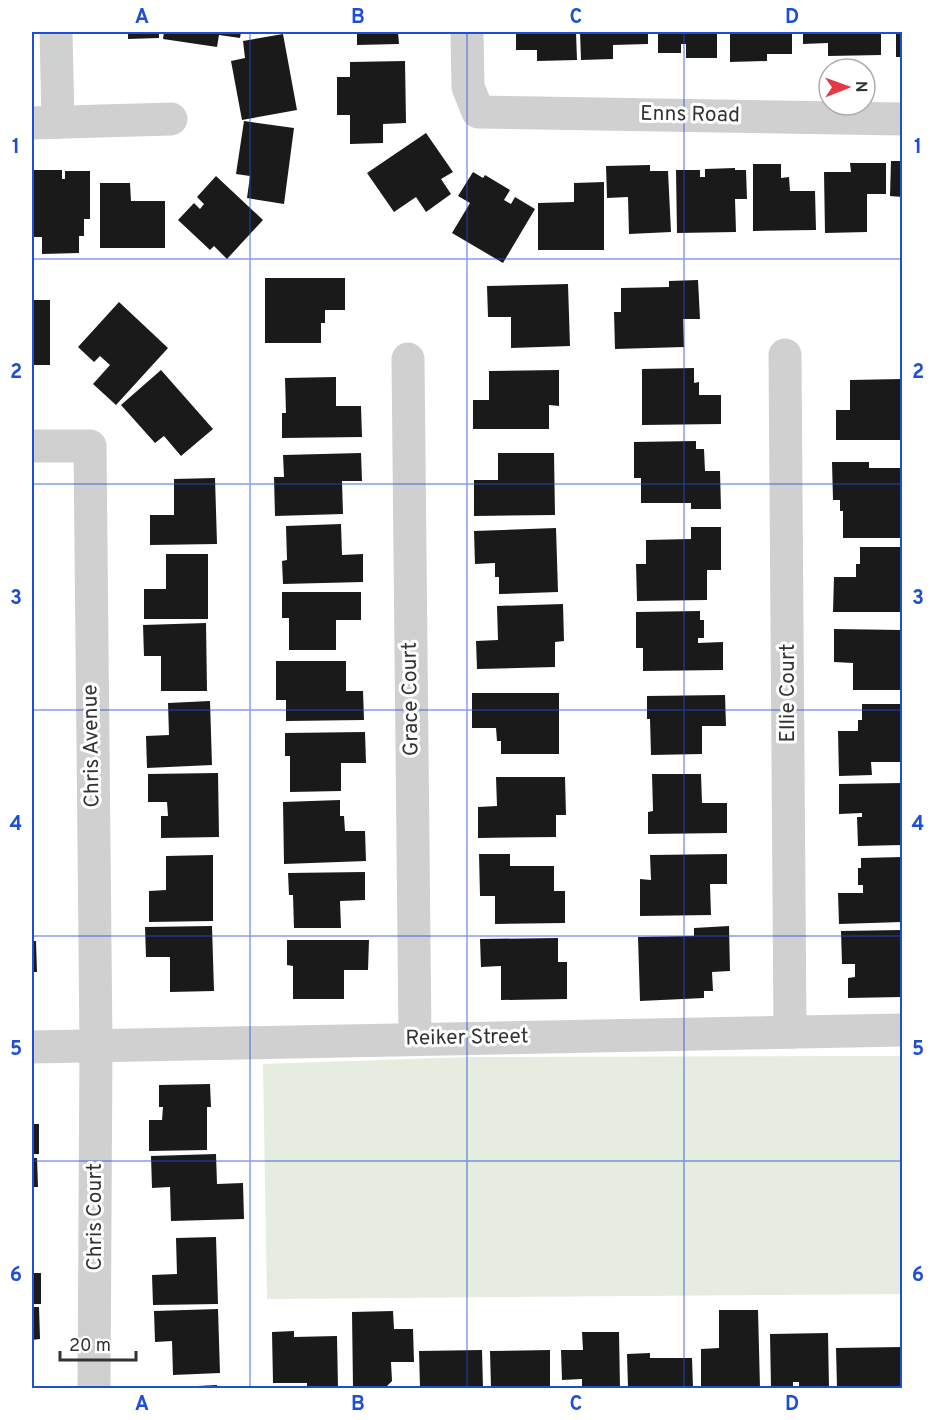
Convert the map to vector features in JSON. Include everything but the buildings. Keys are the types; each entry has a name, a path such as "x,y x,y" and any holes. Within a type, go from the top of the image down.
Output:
{"street":[{"path":"56,32 45,123 171,119"},
{"name":"Enns Road","path":"467,32 468,87 478,112 903,119"},
{"name":"Ellie Court","path":"785,355 790,1032"},
{"name":"Grace Court","path":"408,359 415,1039"},
{"name":"Chris Avenue","path":"32,446 90,446 96,1045"},
{"name":"Reiker Street","path":"32,1047 903,1030"},
{"name":"Chris Court","path":"94,1389 96,1045"}],"shaded area":[{"path":"902,1056 902,1294 267,1299 263,1064 471,1057"}]}
